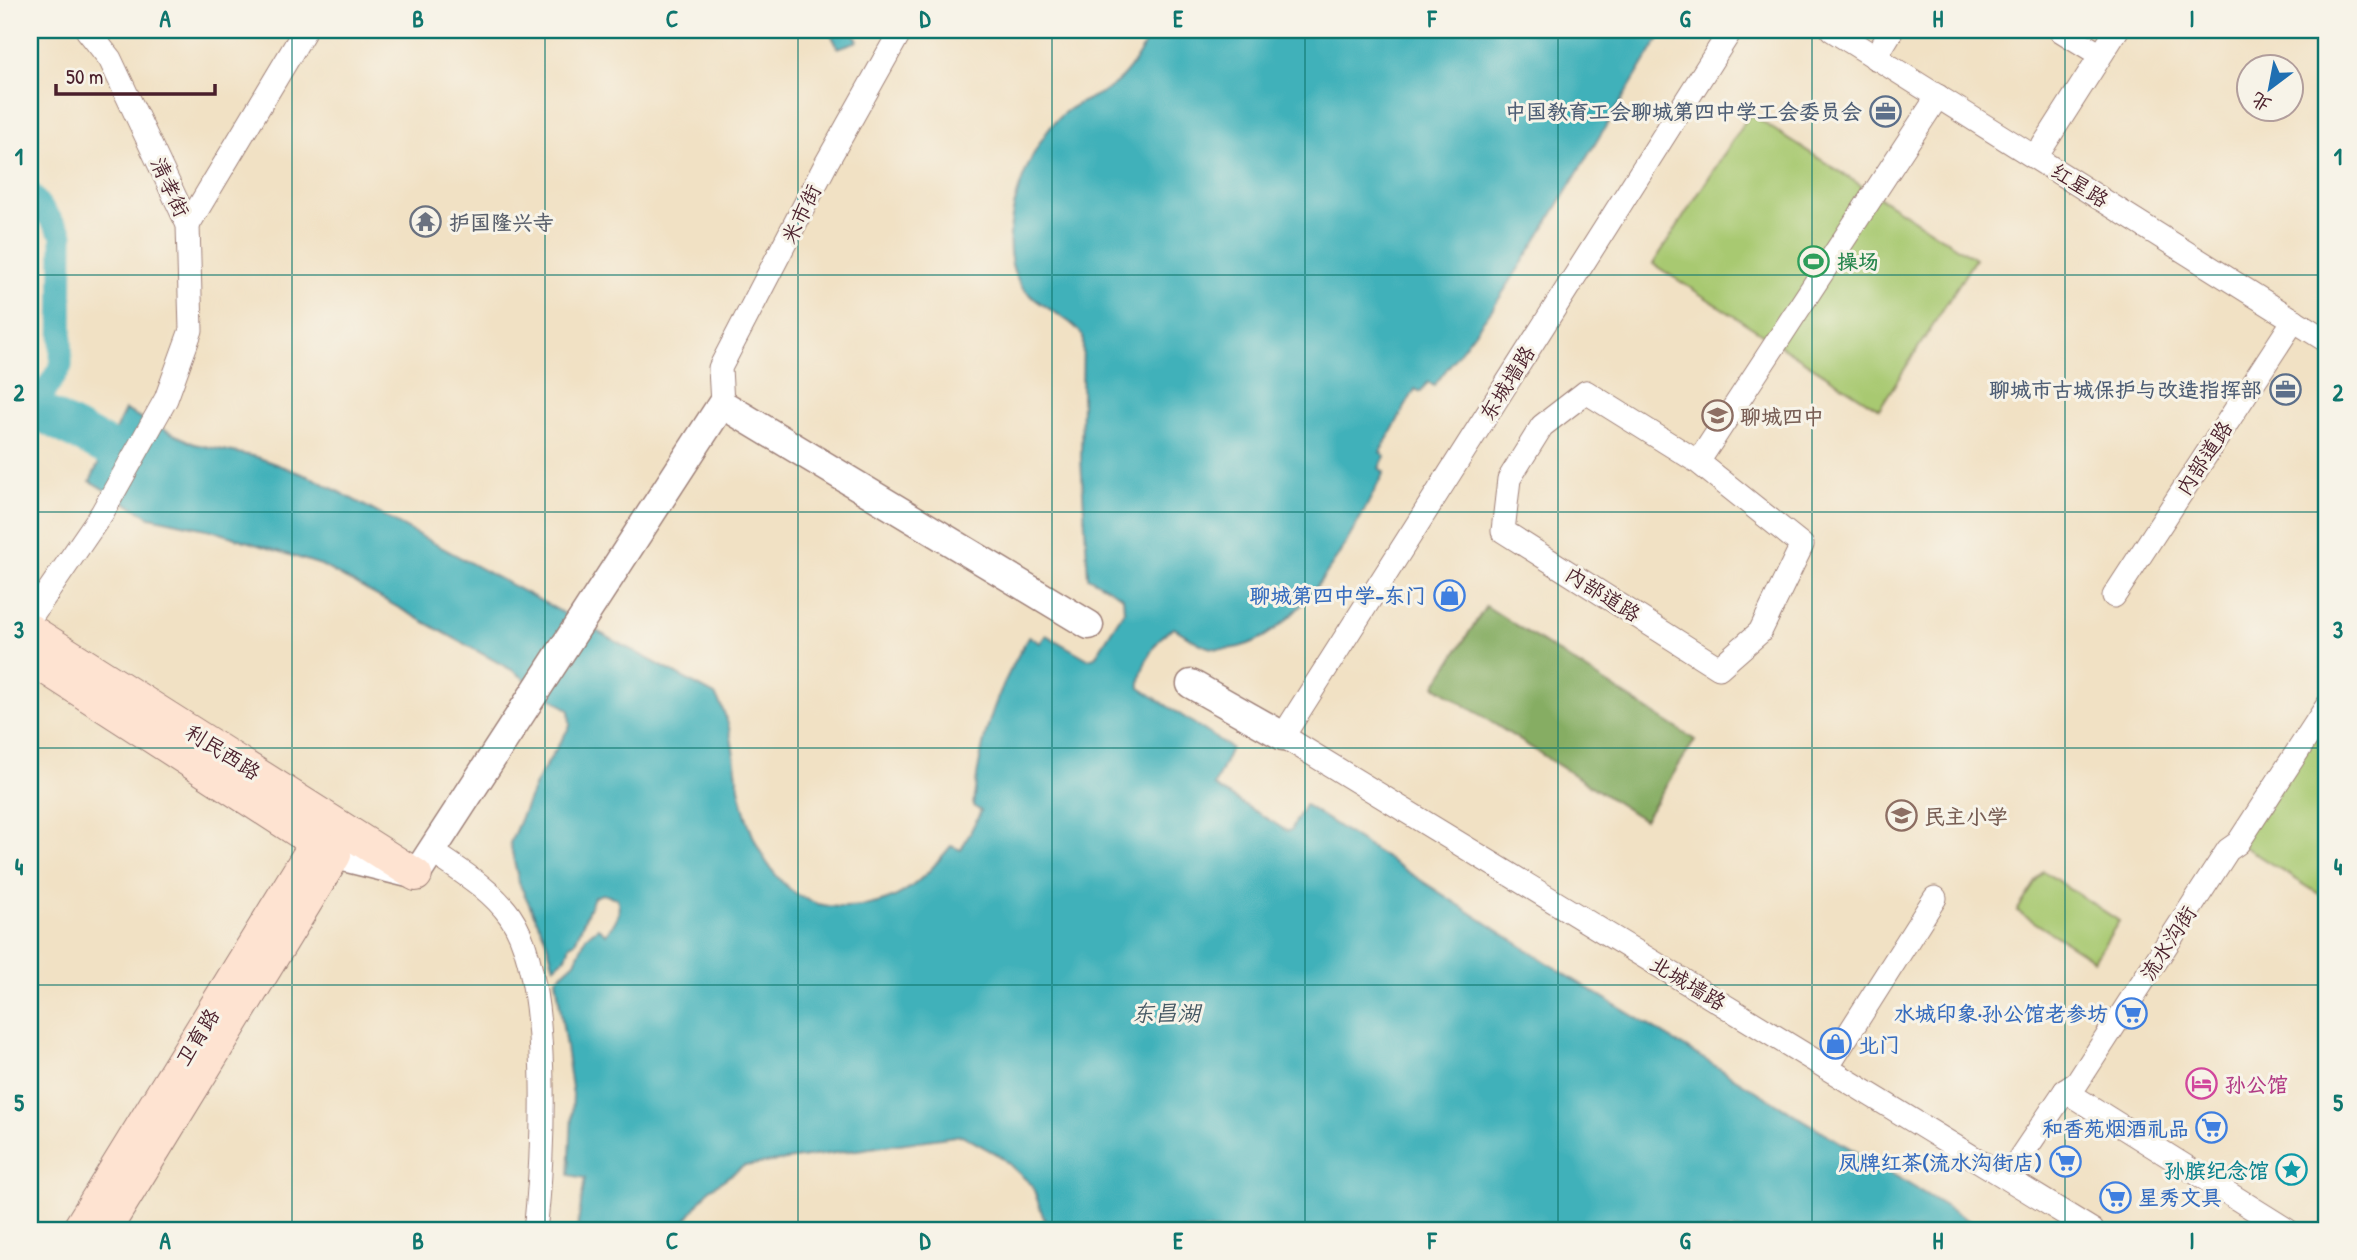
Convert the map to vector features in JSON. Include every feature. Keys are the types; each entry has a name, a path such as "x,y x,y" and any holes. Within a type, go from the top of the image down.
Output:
{"main road":[{"name":"利民西路","path":"30,630 425,864"},
{"name":"利民西路","path":"30,658 326,849"},
{"name":"卫育路","path":"78,1230 326,849"},
{"name":"卫育路","path":"105,1230 326,849"}],"street":[{"name":"清孝街","path":"30,618 102,513 166,399 191,330 188,225 110,58 87,30"},
{"path":"188,225 305,30"},
{"name":"米市街","path":"722,404 720,368 809,196 901,30"},
{"name":"东城墙路","path":"1283,736 1731,30"},
{"name":"红星路","path":"1832,30 2327,341"},
{"path":"1875,58 1892,30"},
{"path":"2060,30 2099,54"},
{"path":"2036,157 2099,54 2117,30"},
{"path":"1698,462 1938,96"},
{"name":"内部道路","path":"2114,596 2294,320"},
{"name":"内部道路","path":"1586,392 1698,462 1802,545 1760,632 1719,668 1503,531 1508,479 1542,426 1586,392"},
{"path":"425,864 517,716 722,404 1089,625"},
{"path":"1191,684 1283,736"},
{"name":"流水沟街","path":"2007,1177 2065,1091 2077,1083 2228,850 2238,843 2327,706"},
{"name":"北城墙路","path":"1283,736 2092,1230"},
{"path":"326,849 425,864 489,893 510,915 524,944 542,1066 543,1140 535,1230"},
{"path":"1827,1068 1935,898"},
{"path":"2065,1091 2287,1230"}],"green space":[{"name":"操场","path":"1750,114 1975,259 1879,409 1653,264"},
{"path":"1486,606 1695,740 1644,820 1435,686"},
{"path":"2327,706 2327,899 2238,843"},
{"path":"2043,871 2119,921 2094,960 2017,911"}],"water":[{"path":"829,30 852,30 858,41 838,48"},
{"name":"东昌湖","path":"1150,30 1664,30 1493,308 1434,386 1428,382 1421,392 1415,389 1380,452 1385,456 1379,468 1384,472 1338,556 1317,586 1294,613 1268,634 1241,646 1207,647 1174,628 1155,645 1145,663 1140,688 1231,748 1214,786 1287,831 1291,830 1305,805 1571,978 1984,1230 1048,1230 1032,1185 1000,1156 962,1135 744,1166 710,1189 678,1230 577,1230 585,1178 569,1175 573,1095 556,979 575,962 586,937 598,928 606,934 619,909 617,898 602,894 594,897 575,942 570,945 566,957 554,967 545,937 519,883 510,843 536,782 570,726 569,710 512,670 321,565 211,530 150,517 90,481 125,410 194,444 257,457 315,479 715,695 728,724 747,820 767,862 780,880 797,894 817,903 840,907 876,904 891,899 916,883 951,846 961,850 981,811 973,806 980,758 990,718 1006,678 1029,636 1040,643 1046,635 1088,659 1095,657 1124,611 1123,597 1088,577 1081,459 1083,336 1068,321 1025,290 1012,264 1010,242 1018,192 1038,145 1065,112 1107,90 1124,75 1140,53"}],"waterway":[{"path":"30,193 62,234 61,366 30,416"},
{"path":"34,409 107,447"}],"place":[{"name":"中国教育工会聊城第四中学工会委员会","path":"1885,111"},
{"name":"护国隆兴寺","path":"426,222"},
{"name":"操场","path":"1814,261"},
{"name":"聊城市古城保护与改造指挥部","path":"2285,389"},
{"name":"聊城四中","path":"1717,416"},
{"name":"聊城第四中学-东门","path":"1449,595"},
{"name":"民主小学","path":"1901,816"},
{"name":"水城印象·孙公馆老参坊","path":"2131,1013"},
{"name":"北门","path":"1835,1044"},
{"name":"孙公馆","path":"2202,1084"},
{"name":"和香苑烟酒礼品","path":"2212,1128"},
{"name":"凤牌红茶(流水沟街店)","path":"2065,1162"},
{"name":"孙膑纪念馆","path":"2292,1170"},
{"name":"星秀文具","path":"2115,1197"}]}
